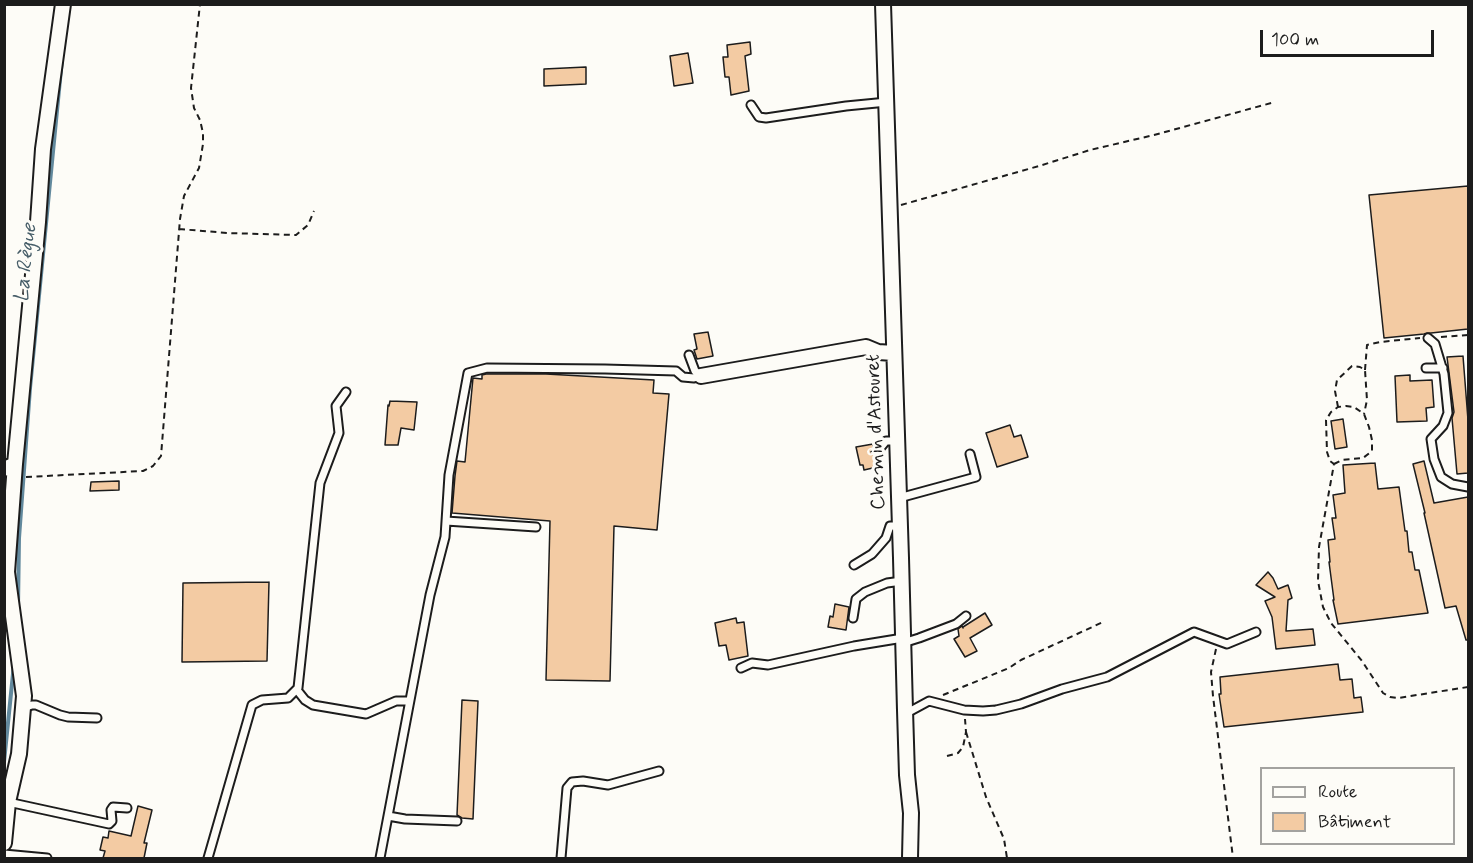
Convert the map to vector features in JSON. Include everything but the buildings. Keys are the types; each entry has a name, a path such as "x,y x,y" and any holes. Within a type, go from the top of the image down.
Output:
{"street":[{"path":"4,843 8,802 19,754 24,696 7,572 10,467 38,222 43,149 63,4"},
{"name":"Chemin d'Astouret","path":"883,4 910,858"},
{"path":"701,376 866,347 878,352 894,352"}],"lane":[{"path":"751,105 759,117 766,118 886,102"},
{"path":"1428,338 1435,344 1443,368 1448,413 1443,426 1431,439 1434,459 1441,477 1452,484 1468,487"},
{"path":"689,356 695,371 701,376"},
{"path":"380,858 430,595 445,537 449,475 468,373 487,368 605,369 676,372 683,377 694,378 701,376"},
{"path":"1426,368 1443,368"},
{"path":"208,858 252,705 262,700 288,698 298,688 320,483 339,433 336,406 346,392"},
{"path":"880,447 886,441 897,441"},
{"path":"899,498 976,477 970,454"},
{"path":"446,521 536,526"},
{"path":"854,565 872,554 886,538 890,526 900,526"},
{"path":"853,618 856,599 865,592 887,583 902,581"},
{"path":"741,668 752,663 768,665 854,646 919,638 956,624 966,616"},
{"path":"905,714 929,701 964,710 1003,709 1107,677 1194,632 1227,644 1256,632"},
{"path":"297,690 305,700 313,705 366,714 396,701 409,701"},
{"path":"23,708 36,705 68,717 97,718"},
{"path":"561,858 567,788 572,782 583,781 608,785 659,771"},
{"path":"8,802 109,824 112,821 113,807 127,808"},
{"path":"388,816 457,821"},
{"path":"4,854 47,858"}],"path":[{"path":"27,477 143,471 153,466 161,456 179,229 184,196 199,168 203,144 203,133 194,108 191,88 200,4"},
{"path":"889,208 1090,150 1275,102"},
{"path":"179,229 296,235 308,225 314,211"},
{"path":"1334,464 1342,460 1363,458 1372,451 1372,440 1364,414 1367,345 1468,335"},
{"path":"1338,407 1335,391 1337,380 1352,366 1365,370"},
{"path":"1334,464 1330,461 1327,452 1326,420 1338,407 1354,407 1364,414"},
{"path":"1334,464 1319,547 1318,567 1320,598 1330,623 1362,661 1383,693 1390,697 1398,698 1468,687"},
{"path":"929,701 1009,668 1021,660 1103,622"},
{"path":"1219,641 1211,672 1233,858"},
{"path":"964,710 966,732 986,797 1004,839 1007,858"},
{"path":"947,756 958,753 963,747 966,732"}],"waterway":[{"name":"La Règue","path":"18,607 19,538 30,388 62,59"},
{"name":"La Règue","path":"4,762 14,664"}]}
